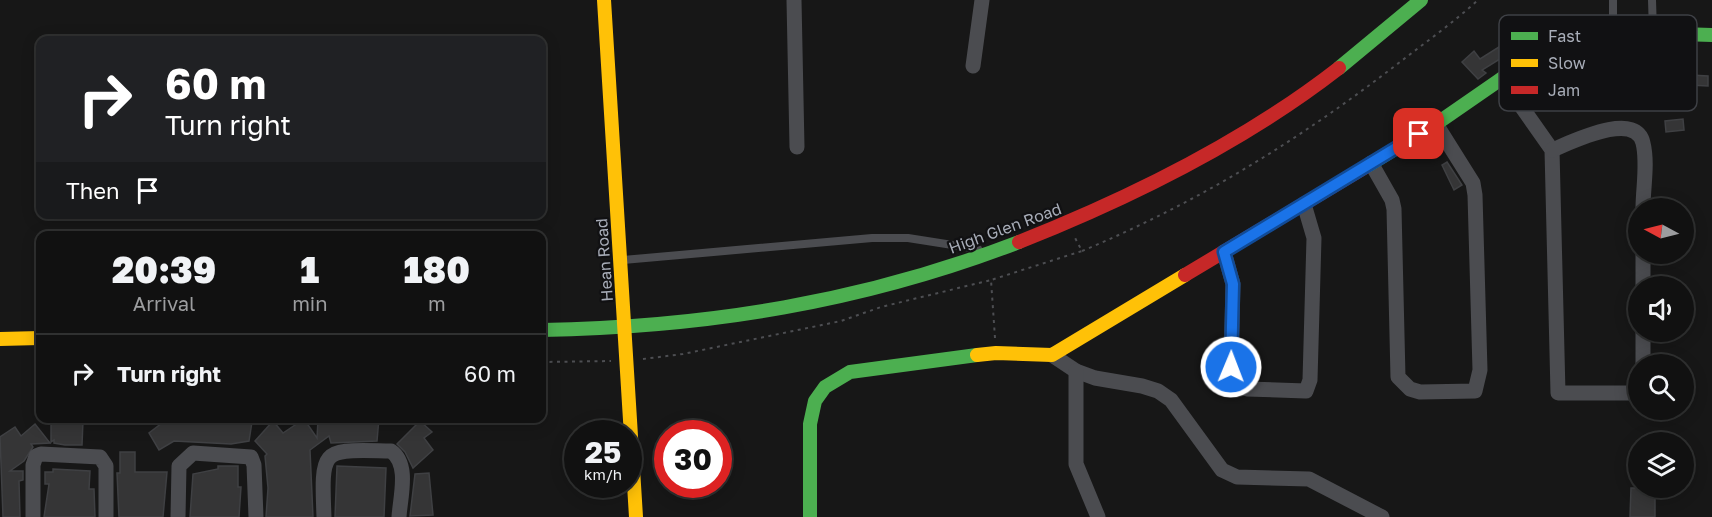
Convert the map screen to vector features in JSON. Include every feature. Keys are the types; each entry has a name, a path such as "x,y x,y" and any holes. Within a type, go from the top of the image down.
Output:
{"street":[{"name":"Hean Road","path":"604,0 636,517"},
{"path":"794,0 796,147"},
{"path":"973,66 982,0"},
{"name":"High Glen Road","path":"546,330 680,323 790,308 895,282 992,251 1068,223 1154,184 1262,121 1306,92 1421,0"},
{"path":"1697,34 1712,34"},
{"path":"1052,355 1436,124 1499,81"},
{"path":"1525,111 1552,150 1558,393 1628,393"},
{"path":"1371,163 1392,200 1394,209 1398,376 1403,385 1420,392 1475,391 1480,370 1475,195 1473,183 1436,124"},
{"path":"1552,150 1584,137 1620,127 1630,128 1636,132 1644,144 1643,198"},
{"path":"1224,252 1233,284 1231,367 1233,380 1247,389 1306,391 1311,380 1314,238 1304,204"},
{"path":"0,339 36,338"},
{"path":"810,517 810,418 814,401 837,377 850,372 996,353 1052,355 1077,371 1095,378 1158,391 1171,400 1222,470 1237,477 1309,479 1382,517"},
{"path":"1077,371 1076,464 1098,517"},
{"path":"324,517 322,479 325,464 329,456 338,450 391,451 395,454 402,466 399,517"},
{"path":"178,517 179,466 193,453 251,457 254,465 256,517"},
{"path":"33,517 33,465 36,456 41,454 100,457 106,466 105,517"}],"lane":[{"path":"1652,0 1652,15"},
{"path":"621,260 872,238 908,238 992,251"}],"path":[{"path":"546,362 627,361 684,354 841,321 881,307 991,280 1082,251 1149,223 1261,160 1367,88 1478,0"},
{"path":"1068,223 1082,251"},
{"path":"991,280 996,353"}],"building":[{"path":"1499,47 1499,60 1482,70 1486,73 1478,79 1462,62 1474,51 1480,59"},
{"path":"1697,75 1708,76 1708,86 1697,85"},
{"path":"1683,119 1684,130 1666,132 1665,121"},
{"path":"1447,162 1462,185 1454,190 1442,165"},
{"path":"83,423 82,445 65,445 54,443 54,440 51,442 51,424"},
{"path":"162,423 252,423 249,441 231,444 174,441 159,450 149,433"},
{"path":"271,423 275,423 283,433 298,423 307,423 317,438 318,423 379,423 377,441 331,443 329,436 310,450 313,517 266,517 268,488 265,456 267,454 255,441"},
{"path":"418,423 422,423 432,432 424,438 433,450 413,468 405,452 397,444"},
{"path":"35,424 50,443 31,444 33,447 24,461 10,471 23,471 23,480 19,481 20,517 3,517 0,437 15,427 21,436"},
{"path":"120,452 135,452 135,472 167,472 163,517 119,517 117,473 120,473"},
{"path":"218,466 238,466 238,487 241,487 239,517 190,517 193,474 218,469"},
{"path":"337,466 386,468 384,517 335,517"},
{"path":"53,469 90,471 89,489 94,489 95,517 44,517 49,484 45,484 45,472 53,472"},
{"path":"429,473 433,515 410,516 415,474"},
{"path":"1631,498 1655,498 1655,517 1630,517"}],"traffic: fast":[{"path":"1339,68 1421,0"},
{"path":"1697,35 1712,35"},
{"path":"1367,166 1436,124 1499,80"},
{"path":"546,330 665,323 725,317 784,307 902,281 1019,242"},
{"path":"810,517 810,424 815,401 825,387 850,372 977,355"}],"traffic: slow":[{"path":"604,0 636,517"},
{"path":"977,355 996,353 1052,355 1185,275"},
{"path":"0,339 36,338"}],"traffic: jam":[{"path":"1019,242 1102,207 1185,166 1265,120 1339,68"},
{"path":"1185,275 1367,166"}],"route":[{"path":"1231,367 1233,284 1224,252 1419,134"}]}
